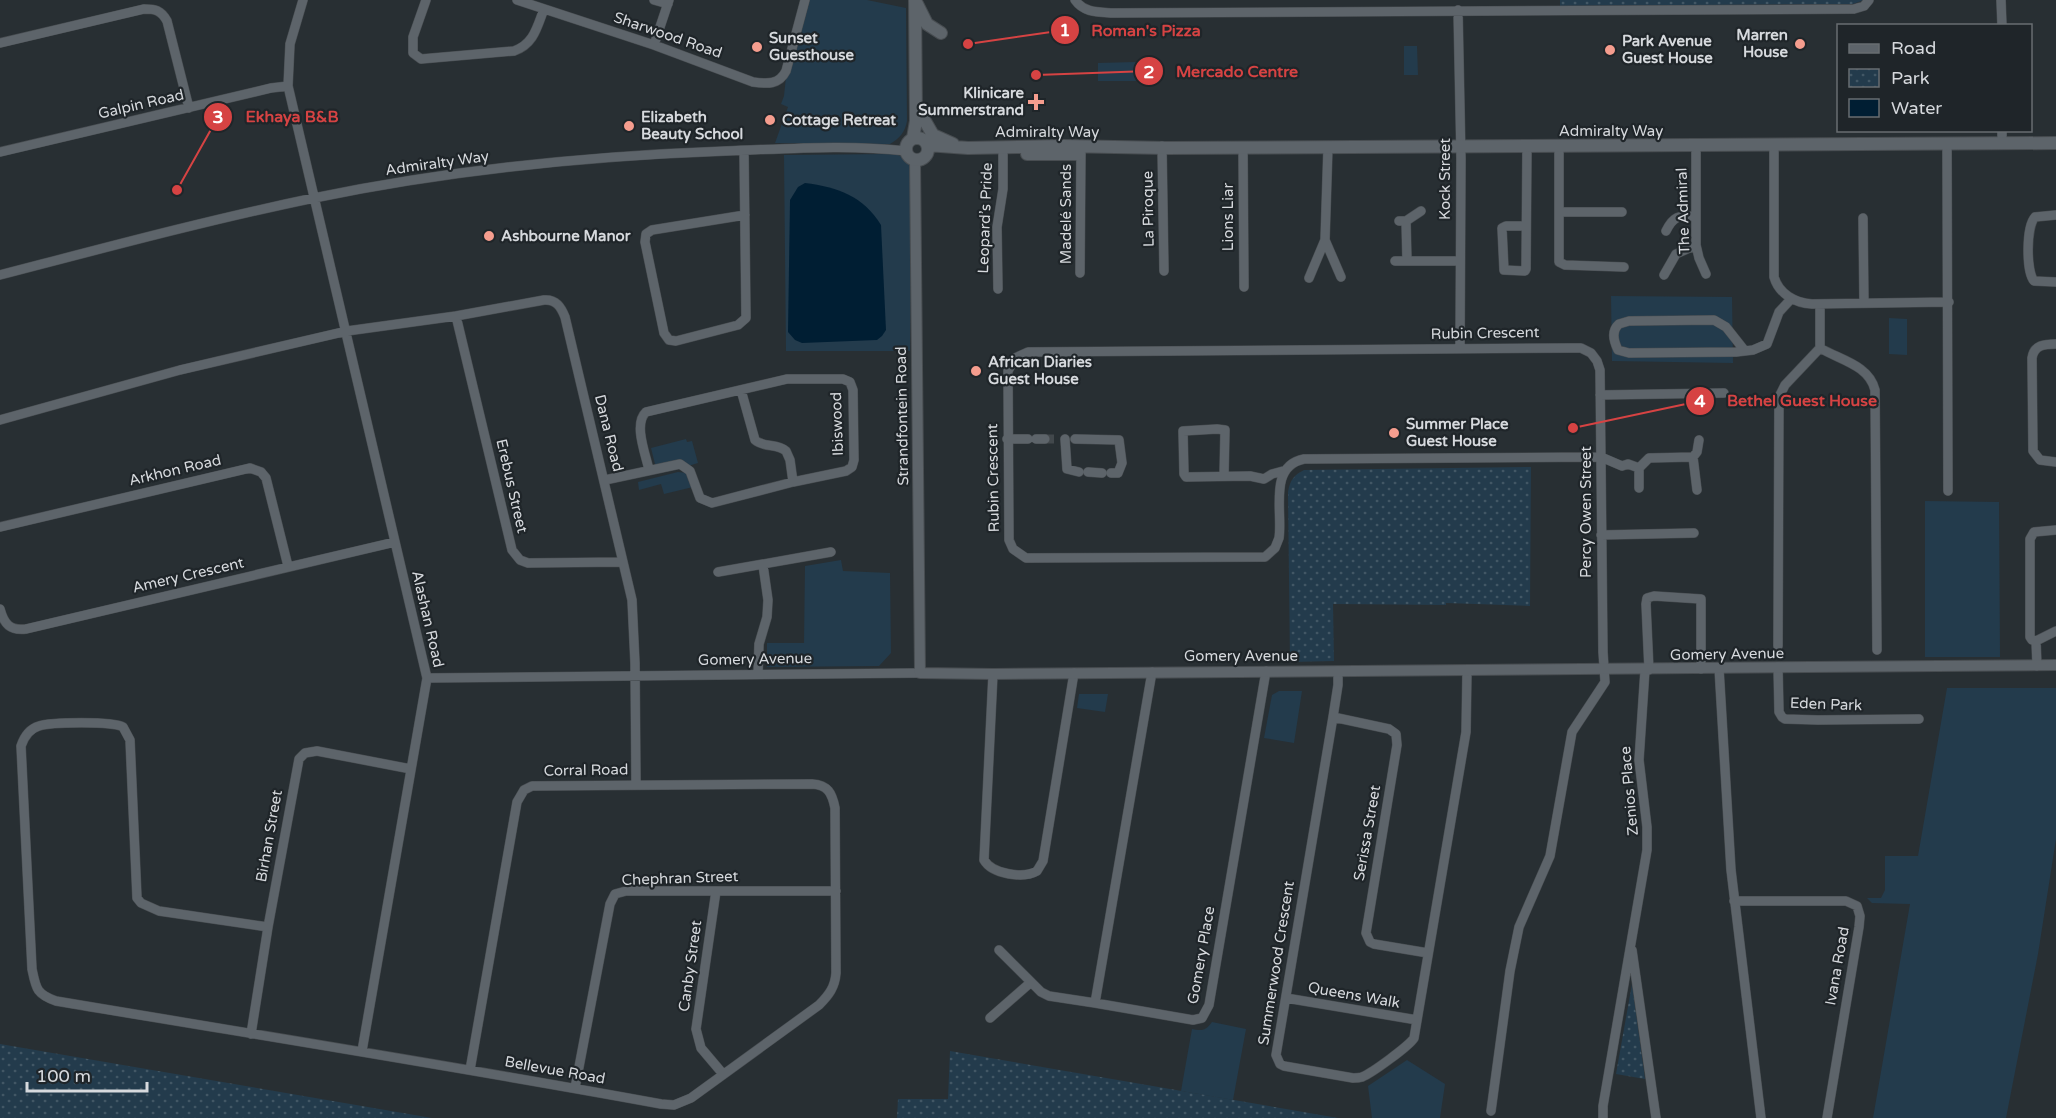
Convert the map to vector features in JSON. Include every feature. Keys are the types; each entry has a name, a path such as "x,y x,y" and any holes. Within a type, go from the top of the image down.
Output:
{"main road":[{"path":"915,0 927,24 941,33"},
{"name":"Strandfontein Road","path":"915,0 916,147"},
{"path":"916,106 933,135 968,148"},
{"name":"Admiralty Way","path":"916,147 1081,150 1243,147 1947,144 2002,137 2056,143"},
{"name":"Admiralty Way","path":"916,147 1003,150"}],"street":[{"name":"Alashan Road","path":"303,0 291,44 288,86 427,678 362,1051"},
{"path":"426,0 412,44 413,53 421,59 514,51 523,48 533,37 544,9"},
{"name":"Sharwood Road","path":"517,0 654,45 753,82 769,84 784,75 805,0"},
{"path":"654,0 668,2 654,45"},
{"path":"1076,2 1088,11 1113,13 1854,9 1864,6 1869,0"},
{"path":"2001,0 2002,24"},
{"path":"0,43 144,9 156,9 164,15 167,21 189,108"},
{"name":"Kock Street","path":"1458,10 1460,348"},
{"name":"Galpin Road","path":"0,152 271,88 288,86"},
{"path":"1774,144 1774,277 1776,283 1791,299 1798,303 1820,304 1949,302"},
{"path":"1947,144 1948,491"},
{"name":"The Admiral","path":"1696,145 1696,245 1706,274"},
{"path":"1526,226 1502,228 1502,268 1504,270 1526,270 1527,146"},
{"path":"1559,146 1560,264 1624,267"},
{"name":"Admiralty Way","path":"0,275 314,198 406,182 550,163 670,153 916,147"},
{"name":"Strandfontein Road","path":"916,147 920,673"},
{"name":"Lions Liar","path":"1243,147 1244,287"},
{"path":"1310,278 1325,240 1328,147"},
{"name":"La Piroque","path":"1164,148 1164,271"},
{"name":"Leopard’s Pride","path":"998,289 997,227 1003,189 1003,150"},
{"name":"Madelé Sands","path":"1080,273 1081,150"},
{"path":"744,151 747,313 743,322 676,341 669,340 664,333 645,242 646,234 651,230 745,215"},
{"path":"1407,261 1402,221 1421,211"},
{"path":"1560,212 1622,213"},
{"path":"2056,215 2035,217 2031,222 2029,232 2032,279 2034,282 2056,282"},
{"path":"1666,231 1673,219 1696,216"},
{"path":"1863,218 1864,303"},
{"path":"1325,240 1341,277"},
{"path":"1664,275 1676,254 1696,245"},
{"path":"1395,261 1460,261"},
{"path":"1745,351 1726,327 1714,320 1629,321 1619,324 1614,331 1618,350 1623,352 1745,351 1767,344 1779,312 1791,299"},
{"name":"Dana Road","path":"347,331 549,300 561,308 605,480 632,600 636,784"},
{"path":"1778,646 1779,397 1785,386 1820,348 1820,304"},
{"name":"Erebus Street","path":"456,316 512,550 520,560 528,563 623,562"},
{"path":"0,420 169,373 347,331"},
{"path":"2056,344 2038,346 2032,358 2033,452 2040,460 2056,462"},
{"name":"Rubin Crescent","path":"1283,471 1280,488 1279,538 1275,548 1265,557 1035,559 1018,554 1009,540 1008,371 1015,358 1028,352 1577,348 1588,351 1594,356"},
{"path":"1820,348 1867,373 1875,390 1878,650"},
{"name":"Percy Owen Street","path":"1594,356 1600,370 1605,669"},
{"name":"Ibiswood","path":"605,480 649,470 675,464 684,465 690,471 700,498 712,503 842,472 852,466 853,396 851,385 847,381 838,379 797,378 644,414 641,429 649,470"},
{"path":"741,390 755,440 760,444 776,446 786,451 793,482"},
{"path":"1600,395 1724,393"},
{"path":"1224,476 1225,430 1183,431 1185,476 1224,476 1254,476 1264,479 1283,471 1291,462 1304,459 1601,457 1622,466 1640,468"},
{"path":"1007,439 1068,439 1119,440 1121,468 1118,473 1067,469 1068,439"},
{"path":"1697,490 1693,457 1699,440"},
{"path":"1639,489 1640,468 1648,458 1693,457"},
{"name":"Arkhon Road","path":"0,527 250,468 261,472 266,478 288,566"},
{"path":"2036,641 2030,637 2031,535 2034,532 2056,530"},
{"path":"1601,535 1694,533"},
{"name":"Amery Crescent","path":"0,609 3,621 9,627 18,630 26,629 395,542"},
{"path":"718,572 831,552"},
{"path":"758,674 758,651 767,618 768,600 763,565"},
{"name":"Zenios Place","path":"1603,1118 1603,1106 1648,841 1639,760 1647,670 1646,601 1648,597 1701,599 1701,669"},
{"path":"2036,641 2056,631"},
{"path":"2036,641 2037,666"},
{"name":"Gomery Avenue","path":"427,678 2056,665"},
{"name":"Eden Park","path":"1778,667 1779,712 1785,719 1919,719"},
{"path":"1719,668 1734,901 1761,1118"},
{"path":"1491,1111 1517,935 1550,856 1572,732 1603,687 1605,669"},
{"name":"Gomery Place","path":"999,950 1030,983 1049,996 1193,1020 1203,1018 1207,1011 1266,671"},
{"name":"Summerwood Crescent","path":"1338,671 1334,717 1277,1047 1277,1060 1284,1066 1353,1078 1363,1076 1409,1045 1414,1038 1466,732 1467,671"},
{"path":"1095,1003 1152,672"},
{"path":"993,674 984,860 987,866 995,870 1023,875 1037,871 1043,861 1074,673"},
{"name":"Serissa Street","path":"1334,717 1389,729 1396,734 1397,746 1366,933 1370,942 1374,944 1428,953"},
{"name":"Bellevue Road","path":"268,927 159,911 141,903 136,890 130,740 128,733 119,724 42,725 28,733 21,746 32,969 37,990 42,995 56,1001 362,1051 661,1104 674,1104 691,1098 819,1005 830,994 836,982 835,808 832,795 827,788"},
{"name":"Birhan Street","path":"251,1034 268,927 297,767 301,756 310,751 317,751 411,769"},
{"name":"Corral Road","path":"470,1070 518,797 524,790 532,786 636,784 812,784 827,788"},
{"name":"Chephran Street","path":"575,1088 612,897 615,894 626,891 836,891"},
{"name":"Canby Street","path":"716,891 696,1029 701,1048 723,1074"},
{"name":"Ivana Road","path":"1734,901 1846,901 1857,906 1859,910 1859,927 1827,1118"},
{"name":"Zenios Place","path":"1631,945 1656,1118"},
{"path":"990,1018 1030,983"},
{"name":"Queens Walk","path":"1286,998 1417,1020"}],"green space":[{"path":"810,0 867,0 906,8 907,121 901,134 890,144 775,143 788,107 781,104 786,77 792,65"},
{"path":"1560,0 1864,0 1853,4 1560,6"},
{"path":"1404,46 1417,46 1418,75 1404,75"},
{"path":"1136,62 1136,81 1098,81 1098,63"},
{"path":"895,154 906,160 912,171 910,351 786,351 784,155"},
{"path":"1611,296 1732,297 1733,363 1612,361"},
{"path":"1889,318 1907,319 1907,355 1889,354"},
{"path":"686,439 687,442 692,441 698,463 656,468 651,448"},
{"path":"1531,467 1530,606 1446,603 1446,605 1333,604 1334,661 1290,662 1288,492 1293,478 1304,470"},
{"path":"678,472 687,473 693,487 664,494 661,484 639,490 638,482"},
{"path":"1925,501 1999,502 2000,657 1925,657"},
{"path":"841,560 843,571 890,573 891,653 879,666 767,667 767,643 804,643 805,566"},
{"path":"1947,688 2056,688 2056,839 2038,954 2006,1118 1873,1118 1910,904 1872,903 1867,898 1881,898 1885,890 1885,856 1918,856"},
{"path":"1279,691 1302,691 1294,743 1264,738 1272,695"},
{"path":"1079,694 1108,694 1105,712 1077,708"},
{"path":"1632,984 1645,1079 1616,1074"},
{"path":"1212,1022 1246,1029 1233,1100 1181,1091 1192,1029 1203,1030"},
{"path":"0,1044 432,1118 0,1118"},
{"path":"950,1051 1338,1118 897,1118 898,1099 948,1099"},
{"path":"1407,1060 1445,1084 1440,1118 1372,1118 1368,1086"}],"water":[{"path":"805,183 839,190 849,195 866,207 881,225 886,330 877,340 802,343 795,340 788,332 790,200 798,187"}],"tunnel":[{"path":"1045,439 1054,439"}],"place":[{"name":"Roman's Pizza","path":"968,44"},
{"name":"Marren House","path":"1800,44"},
{"name":"Sunset Guesthouse","path":"757,47"},
{"name":"Park Avenue Guest House","path":"1610,50"},
{"name":"Mercado Centre","path":"1036,75"},
{"name":"Klinicare Summerstrand","path":"1036,102"},
{"name":"Cottage Retreat","path":"770,120"},
{"name":"Elizabeth Beauty School","path":"629,126"},
{"name":"Ekhaya B&B","path":"177,190"},
{"name":"Ashbourne Manor","path":"489,236"},
{"name":"African Diaries Guest House","path":"976,371"},
{"name":"Bethel Guest House","path":"1573,428"},
{"name":"Summer Place Guest House","path":"1394,433"}]}
